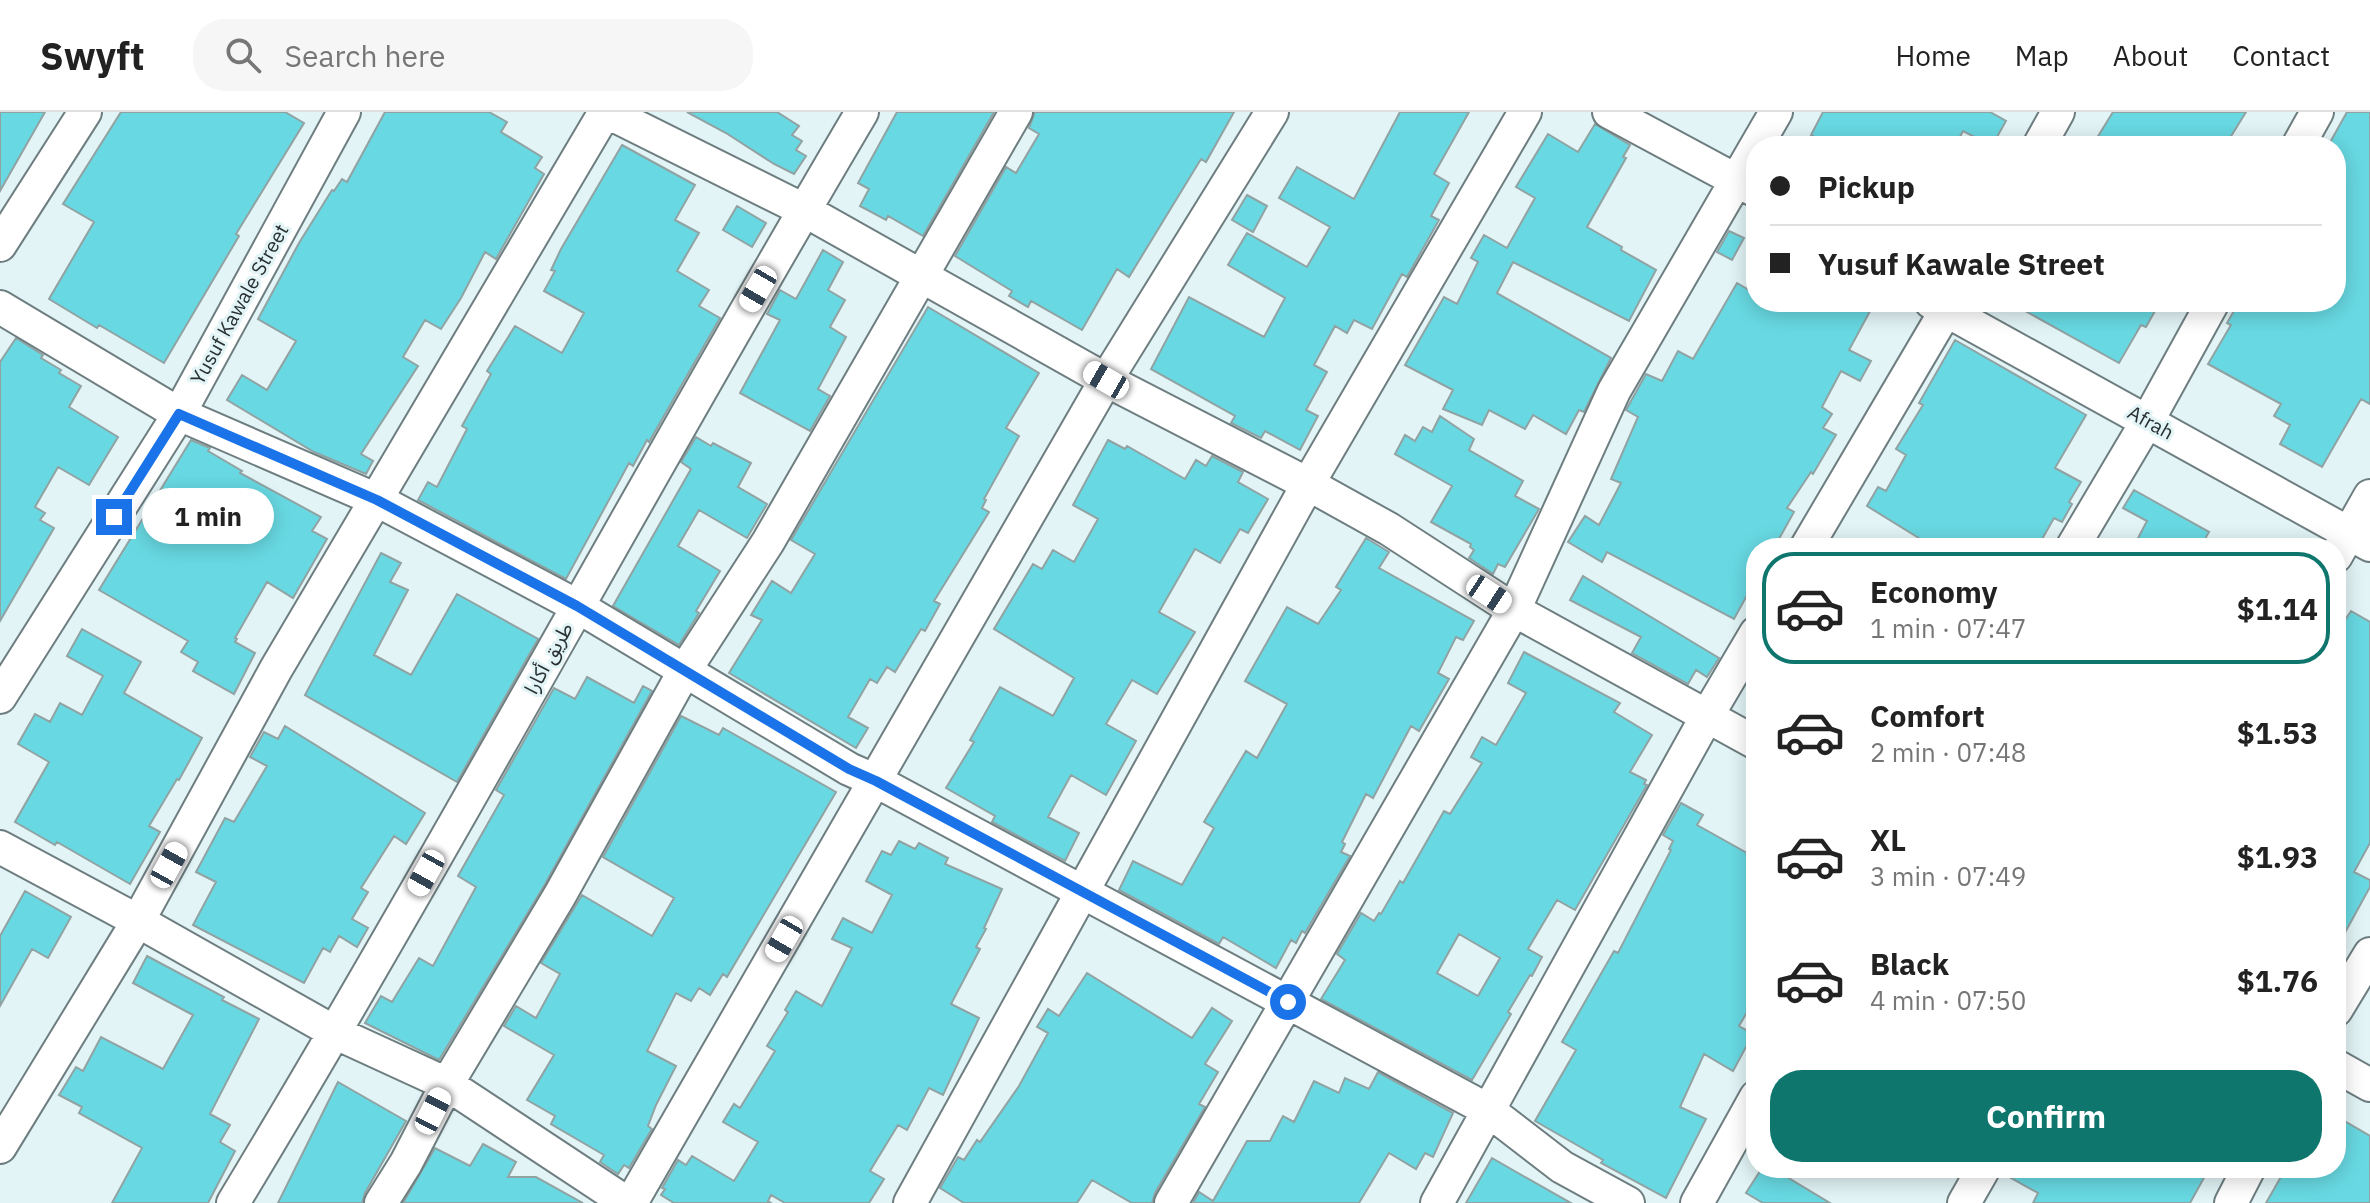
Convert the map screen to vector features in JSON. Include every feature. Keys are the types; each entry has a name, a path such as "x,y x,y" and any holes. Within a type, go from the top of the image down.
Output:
{"street":[{"path":"0,245 85,112"},
{"name":"Yusuf Kawale Street","path":"0,697 179,414 344,112"},
{"path":"0,1147 138,921 276,669 606,112 804,210 1106,380 1308,484 1389,529 1514,610 1746,737"},
{"name":"طريق أكارا","path":"233,1203 336,1033 577,606 862,112"},
{"path":"381,1203 406,1163 447,1084 560,895 685,670 768,542 1016,112"},
{"path":"0,847 336,1033 447,1084 629,1203 1106,380 1272,112"},
{"path":"910,1203 1308,484 1525,112"},
{"path":"1171,1203 1514,610 1614,391 1746,184 1609,112"},
{"path":"1766,136 1776,112"},
{"path":"2045,136 2058,112"},
{"path":"2304,136 2317,112"},
{"path":"0,307 179,414 377,500 577,606 849,769 1488,1110 1562,1167 1628,1203"},
{"path":"1812,538 1938,312"},
{"name":"Afrah","path":"1955,312 2148,420 2341,538"},
{"path":"2078,538 2207,312"},
{"path":"2352,545 2370,496"},
{"path":"1437,1203 1746,650"},
{"path":"2346,994 2370,954"},
{"path":"2346,1072 2370,1085"},
{"path":"1697,1203 1746,1115"},
{"path":"1964,1203 1978,1178"},
{"path":"2231,1203 2244,1178"}],"building":[{"path":"0,112 45,112 0,191"},
{"path":"121,112 285,112 304,123 236,234 239,236 164,363 49,299 94,222 63,204"},
{"path":"385,112 489,112 507,122 501,132 542,157 535,168 544,174 496,259 485,252 441,329 425,320 403,357 418,366 361,454 373,461 366,474 314,452 227,400 242,375 267,390 296,341 258,319 299,243 332,190 342,179 347,182"},
{"path":"687,112 777,112 799,126 792,135 802,141 796,150 806,156 794,174"},
{"path":"897,112 994,112 923,236 888,216 886,220 860,206 869,189 858,183"},
{"path":"1035,112 1234,112 1206,162 1201,159 1129,277 1117,269 1082,330 1031,301 1028,307 1009,296 1012,291 955,256 1006,167 1016,173 1039,134 1029,128"},
{"path":"1400,112 1469,112 1434,174 1449,183 1431,216 1439,220 1407,277 1402,274 1372,329 1354,320 1347,333 1335,326 1314,365 1327,372 1306,410 1318,416 1300,450 1265,431 1261,438 1231,423 1235,416 1151,369 1189,297 1264,337 1285,298 1228,265 1247,233 1307,267 1330,227 1279,198 1297,167 1354,199"},
{"path":"1823,112 1990,112 2006,121 1998,136 1973,136 1963,131 1960,136 1811,135"},
{"path":"2113,112 2246,112 2231,136 2098,136"},
{"path":"2347,112 2370,112 2370,404 2361,399 2322,467 2280,444 2290,425 2274,416 2281,404 2208,364 2231,325 2227,323 2233,312 2346,312 2346,136 2334,136"},
{"path":"1595,124 1630,145 1623,157 1626,158 1587,227 1656,270 1629,321 1513,262 1497,293 1611,358 1584,412 1579,410 1566,434 1533,415 1525,429 1489,410 1482,425 1443,409 1453,390 1405,365 1444,297 1457,304 1478,262 1471,258 1484,235 1507,248 1535,198 1516,187 1548,134 1578,152"},
{"path":"622,145 695,185 675,220 699,233 677,271 709,290 699,306 720,318 649,442 647,440 633,466 629,463 566,579 418,500 428,482 437,487 467,429 462,426 491,374 487,371 515,326 562,353 584,313 544,291 555,271 551,270 561,249"},
{"path":"1247,195 1267,206 1253,232 1232,220"},
{"path":"737,206 766,223 752,247 723,230"},
{"path":"1729,231 1744,238 1732,260 1717,252"},
{"path":"823,250 843,262 828,290 845,300 830,327 846,337 818,389 830,396 810,431 740,393 780,320 767,314 780,290 796,299"},
{"path":"1737,283 1746,288 1746,312 1870,312 1849,350 1871,361 1860,381 1841,371 1822,407 1832,414 1823,428 1836,435 1813,474 1811,472 1787,508 1794,512 1780,538 1746,538 1746,597 1734,619 1607,552 1602,562 1568,542 1585,516 1599,525 1621,483 1611,479 1638,417 1626,410 1646,374 1662,381 1678,351 1693,359"},
{"path":"928,307 1039,373 1006,428 1019,436 984,499 982,508 989,512 934,601 940,604 895,672 887,667 877,683 870,679 848,717 868,728 856,748 729,673 762,620 751,615 772,581 791,593 815,554 791,540"},
{"path":"2027,312 2154,312 2146,327 2141,325 2119,363"},
{"path":"16,338 43,355 41,358 61,370 59,373 81,386 69,407 118,437 89,485 58,467 35,507 45,513 40,520 54,528 0,621 0,362"},
{"path":"1955,340 2086,415 2055,468 2081,482 2062,522 2054,518 2043,538 1919,538 1867,506 1878,487 1886,491 1906,455 1896,449 1923,405 1919,403"},
{"path":"1440,416 1474,439 1469,450 1523,481 1515,496 1539,509 1505,567 1498,564 1493,574 1469,558 1474,550 1471,544 1431,522 1452,486 1395,454 1405,435 1415,441 1423,427 1432,432"},
{"path":"696,437 751,463 738,487 767,504 747,538 699,510 678,546 720,571 679,645 613,606 691,469 681,462"},
{"path":"191,440 210,448 208,451 242,471 240,473 321,517 312,531 327,539 293,598 267,582 235,638 235,642 255,653 234,694 193,671 198,662 181,652 188,641 99,590"},
{"path":"1108,440 1125,449 1127,446 1185,479 1196,460 1206,466 1212,456 1243,472 1238,482 1268,499 1248,533 1240,529 1220,563 1195,549 1159,612 1195,632 1157,694 1132,680 1106,724 1136,741 1106,795 1071,775 1048,817 1079,833 1065,861 992,822 995,816 946,788 974,742 970,740 1000,687 1053,716 1074,678 994,629 1033,564 1042,569 1053,550 1074,562 1098,519 1073,505"},
{"path":"2134,490 2209,532 2206,538 2138,538 2147,521 2123,508"},
{"path":"1366,538 1389,552 1379,568 1474,621 1463,640 1456,637 1438,673 1449,679 1419,731 1411,726 1373,798 1366,794 1342,842 1345,844 1341,852 1350,856 1305,933 1302,931 1296,943 1291,940 1276,968 1223,937 1219,944 1119,890 1133,861 1182,885 1214,828 1204,822 1246,751 1257,758 1287,704 1245,681 1287,607 1318,624 1341,590 1336,587"},
{"path":"381,553 401,563 390,582 408,590 374,655 411,675 457,594 538,639 457,782 305,695"},
{"path":"1583,576 1719,658 1707,677 1696,670 1688,684 1632,653 1641,637 1570,600"},
{"path":"2351,611 2370,622 2370,843 2354,872 2370,880 2370,887 2346,931 2346,618"},
{"path":"82,629 141,662 124,693 202,738 149,826 160,832 130,884 15,822 49,762 18,744 35,714 50,722 60,703 82,715 103,676 67,656"},
{"path":"1524,652 1620,703 1614,712 1652,735 1630,772 1646,780 1644,784 1647,785 1575,910 1557,900 1528,949 1542,957 1472,1080 1321,999 1345,960 1337,954 1361,913 1374,921 1381,914 1400,881 1403,883 1444,811 1450,814 1482,763 1471,757 1482,737 1496,745 1526,693 1508,683","holes":["1459,934 1500,958 1478,996 1437,973"]},
{"path":"587,677 634,703 643,686 652,691 544,886 439,1060 365,1023 381,996 392,1002 419,958 433,966 476,887 458,876 504,795 496,790 554,688 575,699"},
{"path":"681,716 719,735 723,728 836,792 727,977 723,974 710,995 699,988 691,1001 676,993 647,1051 676,1066 648,1126 652,1129 629,1168 624,1165 618,1174 600,1162 604,1155 551,1124 555,1116 527,1100 554,1055 504,1026 516,1006 536,1018 560,974 541,963 582,895 652,936 674,898 603,857"},
{"path":"285,726 425,813 406,844 394,836 361,888 368,892 352,919 368,928 357,947 339,936 330,952 323,948 304,983 193,925 216,882 196,872 225,818 234,822 267,766 250,757 264,732 278,739"},
{"path":"1681,803 1703,815 1697,825 1746,852 1746,1014 1739,1026 1746,1030 1746,1047 1733,1071 1704,1054 1680,1107 1706,1119 1666,1198 1601,1163 1603,1160 1535,1121 1576,1050 1562,1042 1614,951 1618,953 1671,850 1673,841 1663,835"},
{"path":"899,841 915,849 919,843 948,858 945,864 1002,889 976,947 980,949 951,1004 979,1018 943,1095 929,1088 907,1130 898,1125 870,1171 884,1179 869,1203 785,1203 771,1195 768,1201 771,1203 674,1203 661,1195 678,1160 686,1165 692,1156 734,1181 758,1142 723,1122 734,1104 740,1108 775,1051 767,1046 788,1012 785,1010 796,991 822,1006 852,948 832,939 843,918 872,933 892,895 866,881 882,851 891,855"},
{"path":"25,891 71,917 48,958 32,949 0,1006 0,936"},
{"path":"147,956 259,1019 210,1114 230,1125 220,1142 235,1151 208,1203 112,1203 142,1148 79,1113 82,1107 59,1095 76,1067 83,1071 101,1037 163,1069 193,1015 133,983"},
{"path":"1087,973 1192,1038 1212,1008 1232,1021 1205,1064 1218,1072 1199,1104 1205,1107 1152,1203 1132,1203 1092,1180 1077,1203 964,1203 940,1188 958,1157 964,1160 977,1140 980,1142 1019,1086 1048,1033 1037,1027 1048,1009 1059,1016"},
{"path":"1378,1072 1453,1113 1433,1157 1425,1153 1416,1169 1389,1153 1359,1203 1193,1203 1199,1192 1213,1201 1247,1141 1270,1141 1283,1116 1294,1122 1314,1081 1339,1093 1345,1078 1369,1089"},
{"path":"338,1082 406,1121 362,1203 278,1203"},
{"path":"2346,1122 2370,1136 2370,1203 2266,1203 2280,1178 2346,1178"},
{"path":"483,1144 516,1162 508,1177 536,1177 583,1203 403,1203 435,1148 470,1166"},
{"path":"1492,1158 1518,1173 1571,1203 1466,1203"},
{"path":"1756,1178 1789,1178 1830,1203 1763,1203 1746,1193"},
{"path":"2011,1178 2204,1178 2190,1203 2033,1203 2038,1193"}],"route":[{"path":"114,517 179,414 377,500 577,606 849,769 1288,1002"}]}
